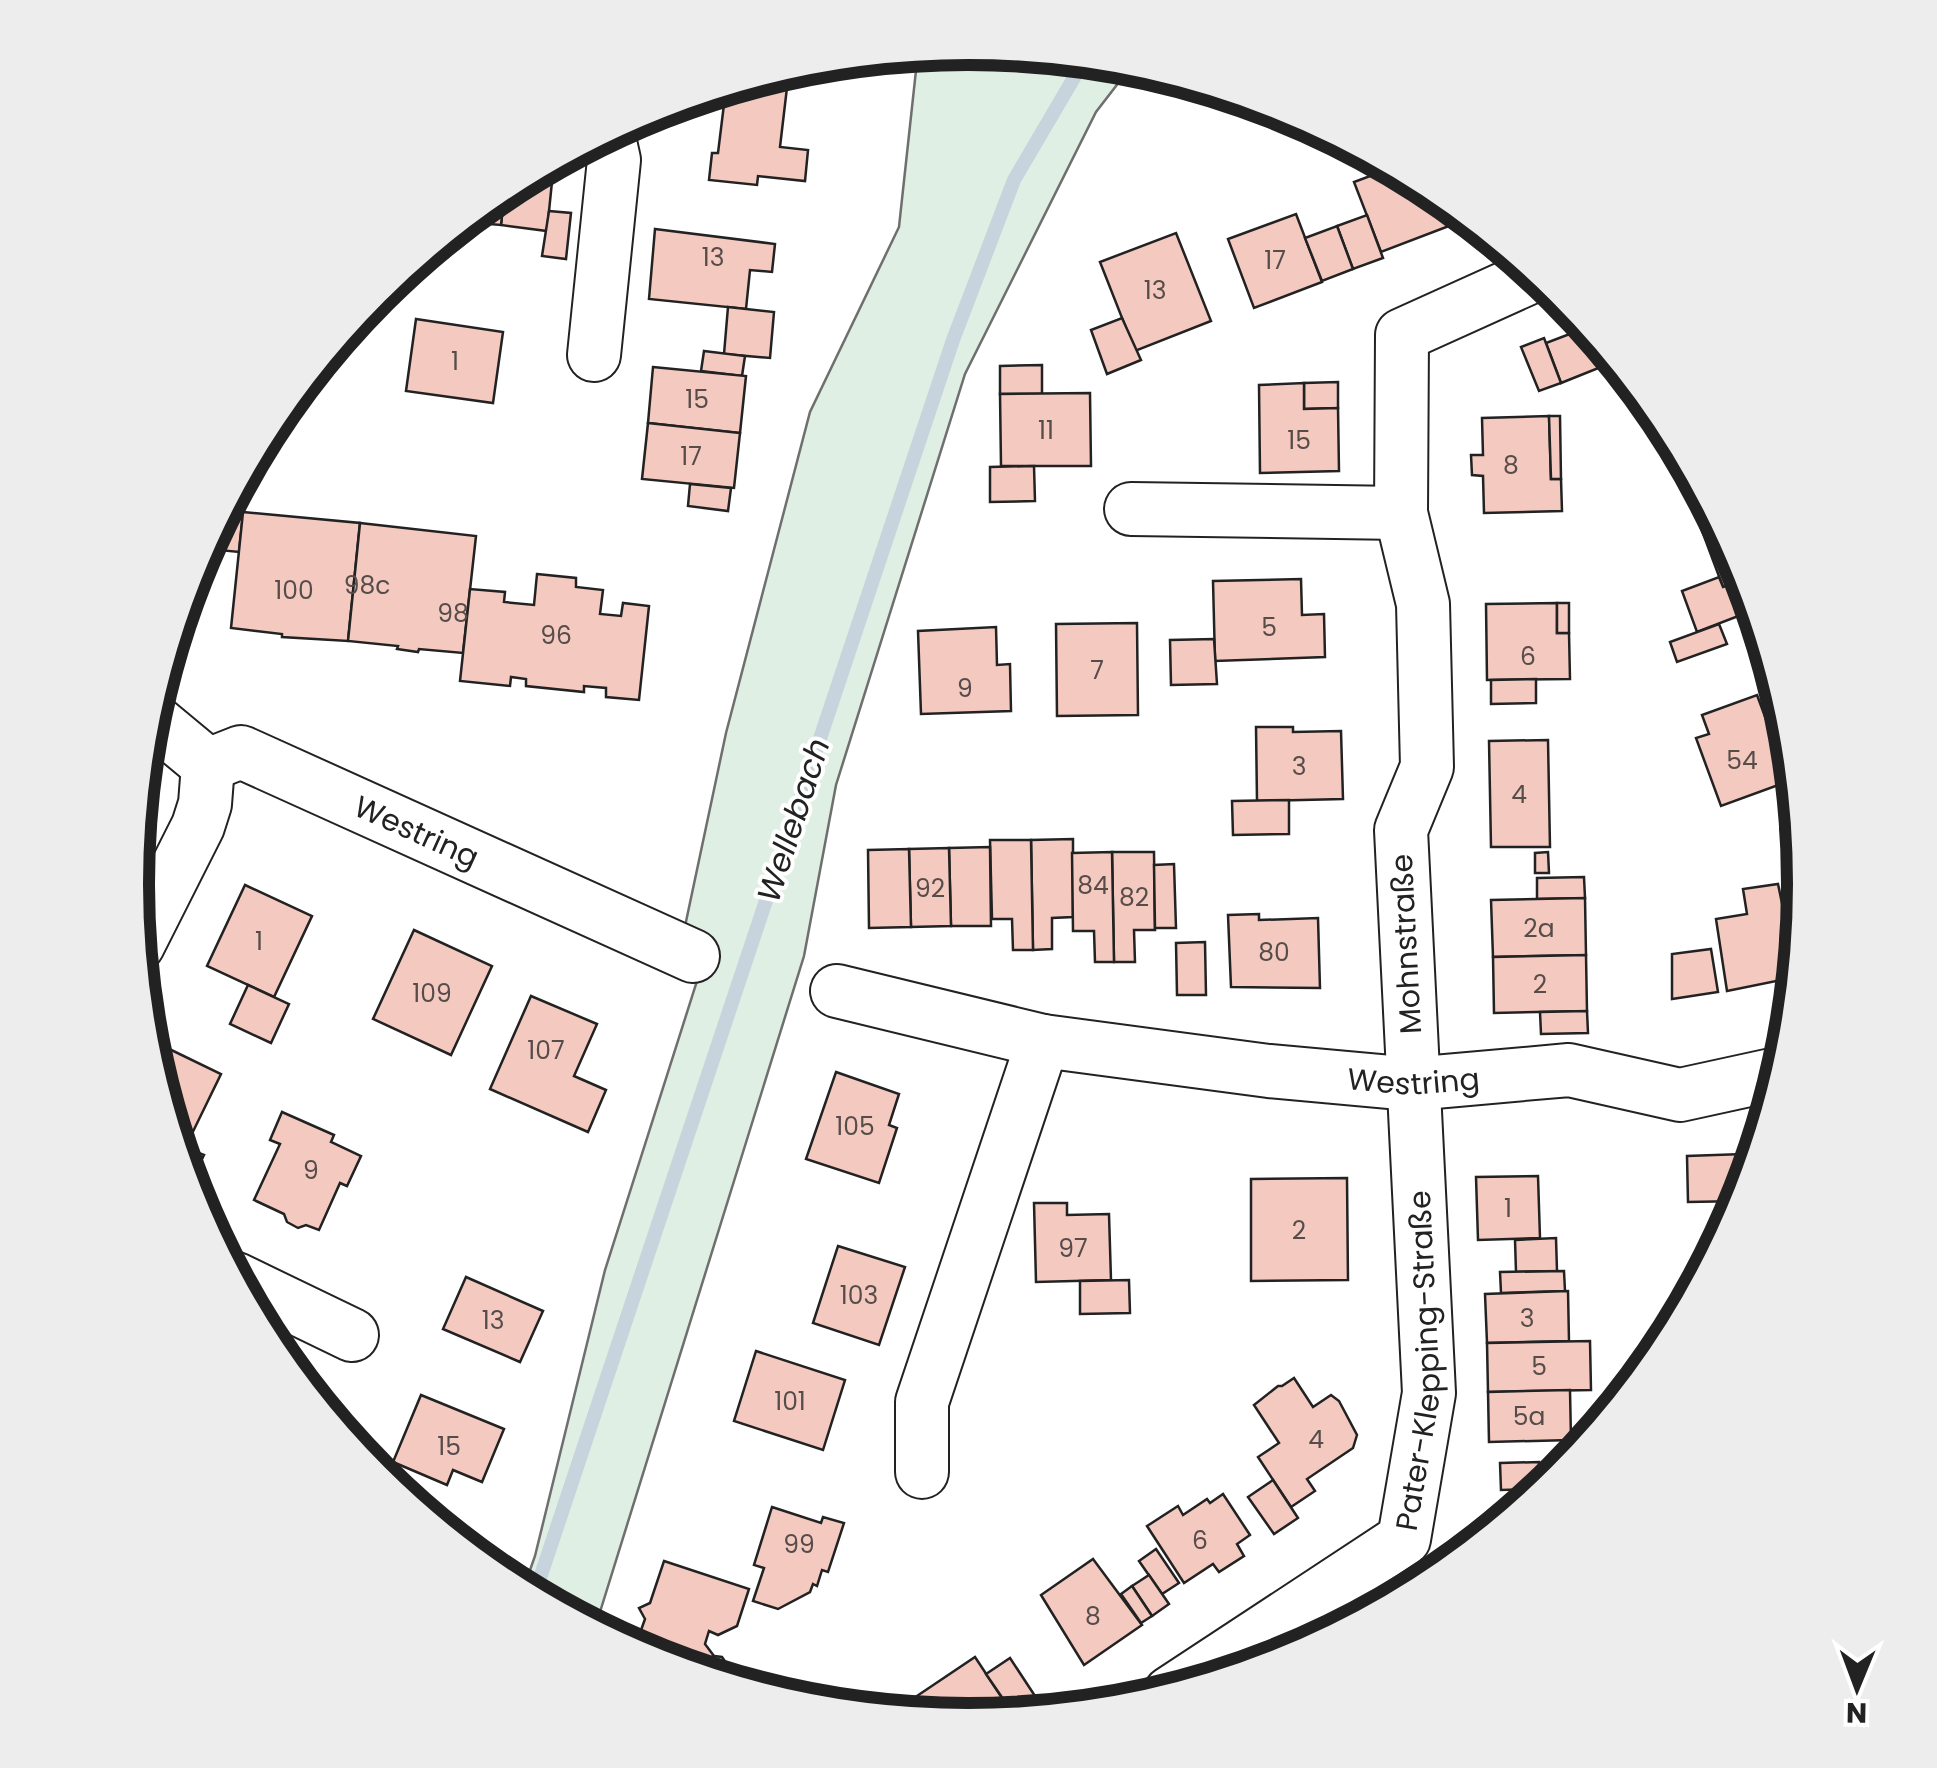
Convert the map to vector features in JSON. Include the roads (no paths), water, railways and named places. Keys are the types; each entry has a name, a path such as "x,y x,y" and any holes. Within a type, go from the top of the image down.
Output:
{"street":[{"path":"594,355 614,160 611,147"},
{"name":"Mohnstraße","path":"1412,1084 1401,830 1427,767 1422,604 1401,512 1402,335 1522,281"},
{"path":"1131,510 1401,512"},
{"path":"150,921 198,826 208,766 164,728"},
{"name":"Westring","path":"208,766 241,752 693,956"},
{"name":"Westring","path":"836,991 1043,1041 1269,1071 1412,1084 1569,1070 1680,1096 1764,1077"},
{"path":"922,1472 922,1402 1043,1041"},
{"name":"Pater-Klepping-Straße","path":"1211,1666 1404,1539 1429,1393 1412,1084"},
{"path":"256,1289 352,1335"}],"waterway":[{"name":"Wellebach","path":"539,1581 953,340 1014,180 1077,72"}]}
